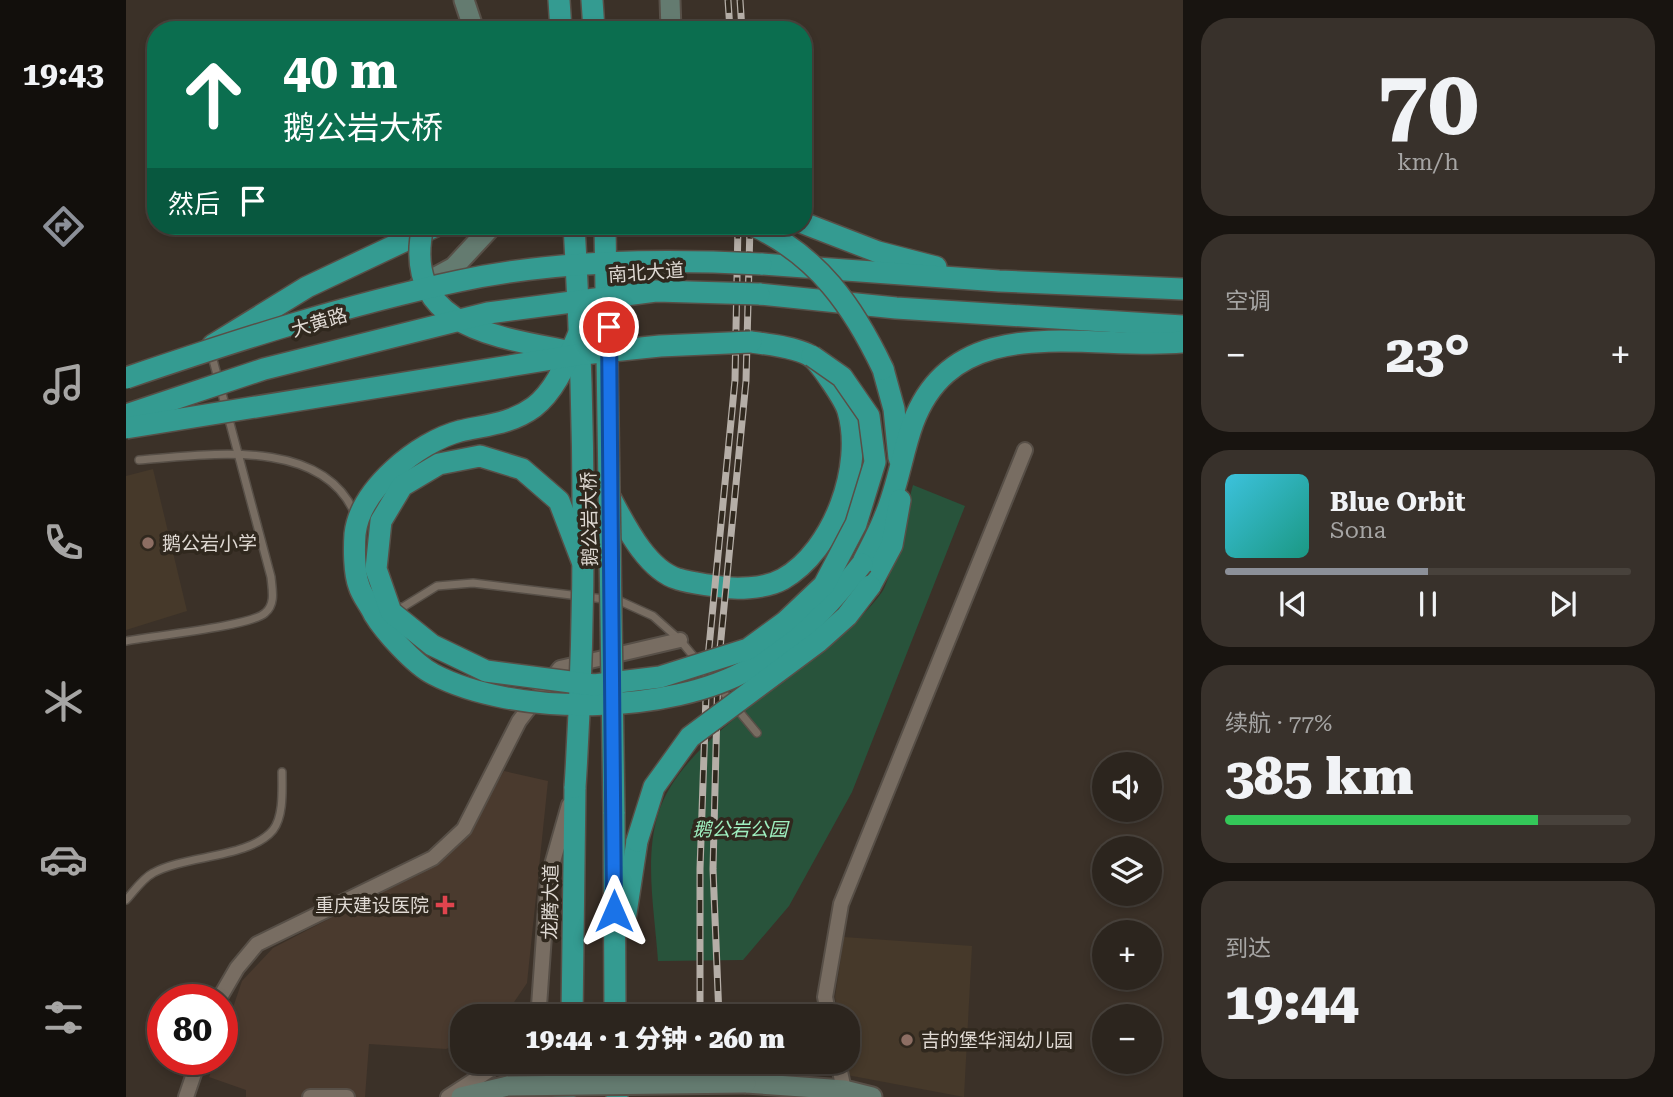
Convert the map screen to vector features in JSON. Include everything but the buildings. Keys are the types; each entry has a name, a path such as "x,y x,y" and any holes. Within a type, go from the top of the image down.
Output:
{"highway":[{"path":"559,0 560,21"},
{"path":"592,0 593,21"},
{"path":"812,226 878,252 999,281"},
{"path":"207,354 307,287 417,235"},
{"path":"421,235 418,246 422,282 430,295 464,326 507,339 583,354"},
{"name":"鹅公岩大桥","path":"575,235 580,331 582,561 580,706 575,787"},
{"name":"鹅公岩大桥","path":"605,235 611,499 615,985"},
{"path":"615,1004 615,985 637,842 654,787 690,737 819,641 847,615 870,586 892,545 900,512 901,469 894,409 883,369 845,298 814,264 773,235"},
{"name":"南北大道","path":"126,381 376,301 461,281 631,261 761,264 999,281 1183,289"},
{"name":"南北大道","path":"126,415 264,369 488,313 656,291 760,294 896,308 1183,326"},
{"path":"580,331 554,386 534,407 502,424 457,432 405,457 373,490 355,532 358,586 383,629 431,673 484,694 558,703 604,705 655,701 706,687 750,669 792,639 827,608 862,564 886,515 913,422 940,379 978,352 1002,344 1183,342"},
{"path":"126,428 583,354 660,346 751,342 773,344 812,356 842,377 869,416 875,462 856,524 824,585 785,622 748,649 660,677 594,685 486,671 432,645 391,612 376,569 381,521 402,486 439,464 480,456 523,469 559,501 582,561"},
{"path":"611,499 637,547 675,579 724,588 782,580 809,557 841,511 853,451 848,409 812,356"},
{"name":"龙腾大道","path":"572,1004 575,787"},
{"path":"564,1097 566,1074"},
{"path":"573,1074 574,1097"},
{"path":"616,1074 617,1097"}],"street":[{"path":"464,0 471,21"},
{"path":"670,0 671,21"},
{"name":"大黄路","path":"207,354 400,297 454,267 484,235"},
{"path":"826,1004 824,997 841,904 1025,450"},
{"path":"228,984 257,944 433,858 464,829 519,721 560,668 680,640"},
{"path":"539,1004 548,879 575,787"},
{"path":"449,1097 484,1074"},
{"path":"841,1074 844,1090"},
{"path":"186,1097 194,1075"},
{"path":"461,1097 508,1086 746,1083 844,1090 872,1097"},
{"path":"310,1097 347,1097"}],"lane":[{"path":"126,640 248,623 267,612 273,598 271,577 239,452 207,354"},
{"path":"139,460 239,452 314,470 348,498 365,537"},
{"path":"365,561 365,585 380,607 403,607 437,586 473,583 620,601 653,617 680,640 757,733"},
{"path":"126,900 151,874 182,862 235,850 265,837 275,828 281,802 282,772"}],"shaded area":[{"name":"鹅公岩小学","path":"153,469 187,611 126,630 126,476"},
{"name":"重庆建设医院","path":"504,771 548,781 527,983 513,1004 450,1004 450,1047 446,1049 369,1044 365,1097 246,1097 246,1090 209,1077 238,1075 238,993 242,981 273,948 436,863 470,831"},
{"name":"吉的堡华润幼儿园","path":"844,937 972,946 964,1097 847,1075 860,1074 860,1004 836,1004"}],"green space":[{"name":"鹅公岩公园","path":"913,485 965,506 852,792 789,906 743,960 658,961 652,850 658,814 673,783 697,753 726,726 828,647 858,620 882,592 895,558"}],"railway":[{"path":"728,0 729,21"},
{"path":"740,0 741,21"},
{"path":"700,1004 700,869 707,668 735,380 738,235"},
{"path":"718,1004 713,869 718,669 746,381 750,235"}],"place":[{"name":"鹅公岩小学","path":"148,543"},
{"name":"重庆建设医院","path":"445,905"},
{"name":"吉的堡华润幼儿园","path":"907,1040"}],"route":[{"path":"609,327 614,911"}]}
